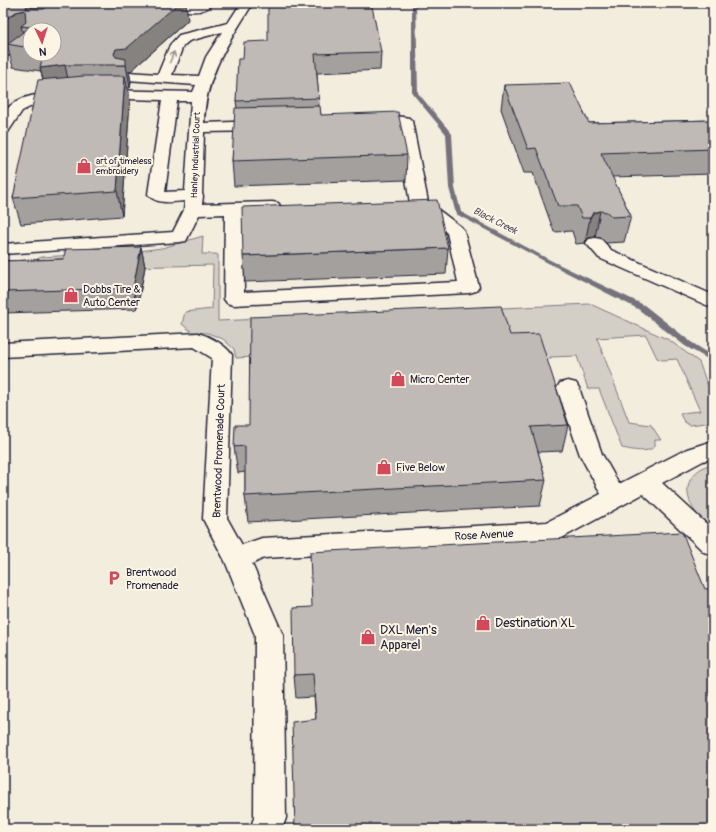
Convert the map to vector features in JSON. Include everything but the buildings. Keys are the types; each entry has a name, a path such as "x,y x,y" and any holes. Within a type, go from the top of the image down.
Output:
{"street":[{"path":"171,3 188,9 198,8 207,3"},
{"path":"246,3 254,3"},
{"name":"Hanley Industrial Court","path":"3,249 180,237 194,203 197,106 199,97 213,57 234,25 246,3"},
{"path":"163,79 177,45 184,38 234,25"},
{"path":"3,53 16,48 22,43"},
{"path":"127,76 204,81"},
{"path":"3,129 16,108 34,99 79,94 199,97"},
{"path":"170,96 156,194 162,197 194,203 234,208 288,207"},
{"path":"234,208 234,299 469,287 455,231 412,203 404,121 356,123"},
{"path":"197,128 277,125"},
{"path":"595,243 605,254 713,302"},
{"name":"Brentwood Promenade Court","path":"3,350 198,340 222,355 215,519 237,559 269,635 270,818 266,829"},
{"path":"568,388 591,455 615,498"},
{"name":"Rose Avenue","path":"237,559 262,548 551,532 694,454 713,449"},
{"path":"645,482 713,545"}],"shaded area":[{"path":"203,236 202,254 218,255 218,321 590,304 669,340 699,362 713,400 713,422 690,425 686,423 680,413 700,411 677,359 662,360 657,358 646,335 597,338 629,422 651,425 661,440 655,440 655,446 652,448 640,451 622,448 599,389 588,389 577,356 506,361 236,358 234,349 223,339 208,333 192,332 182,324 185,312 212,309 213,265 82,268 37,263 37,259 42,257 139,251 162,248"},
{"path":"713,463 713,532 704,524 691,505 688,495 688,486 692,477 700,469"}],"waterway":[{"name":"Black Creek","path":"414,3 415,93 449,134 452,188 458,213 550,262 641,307 688,344 713,359"}],"place":[{"name":"art of timeless embroidery","path":"84,166"},
{"name":"Dobbs Tire & Auto Center","path":"71,295"},
{"name":"Micro Center","path":"398,379"},
{"name":"Five Below","path":"384,467"},
{"name":"Brentwood Promenade","path":"114,578"},
{"name":"Destination XL","path":"483,623"},
{"name":"DXL Men's Apparel","path":"368,637"}]}
